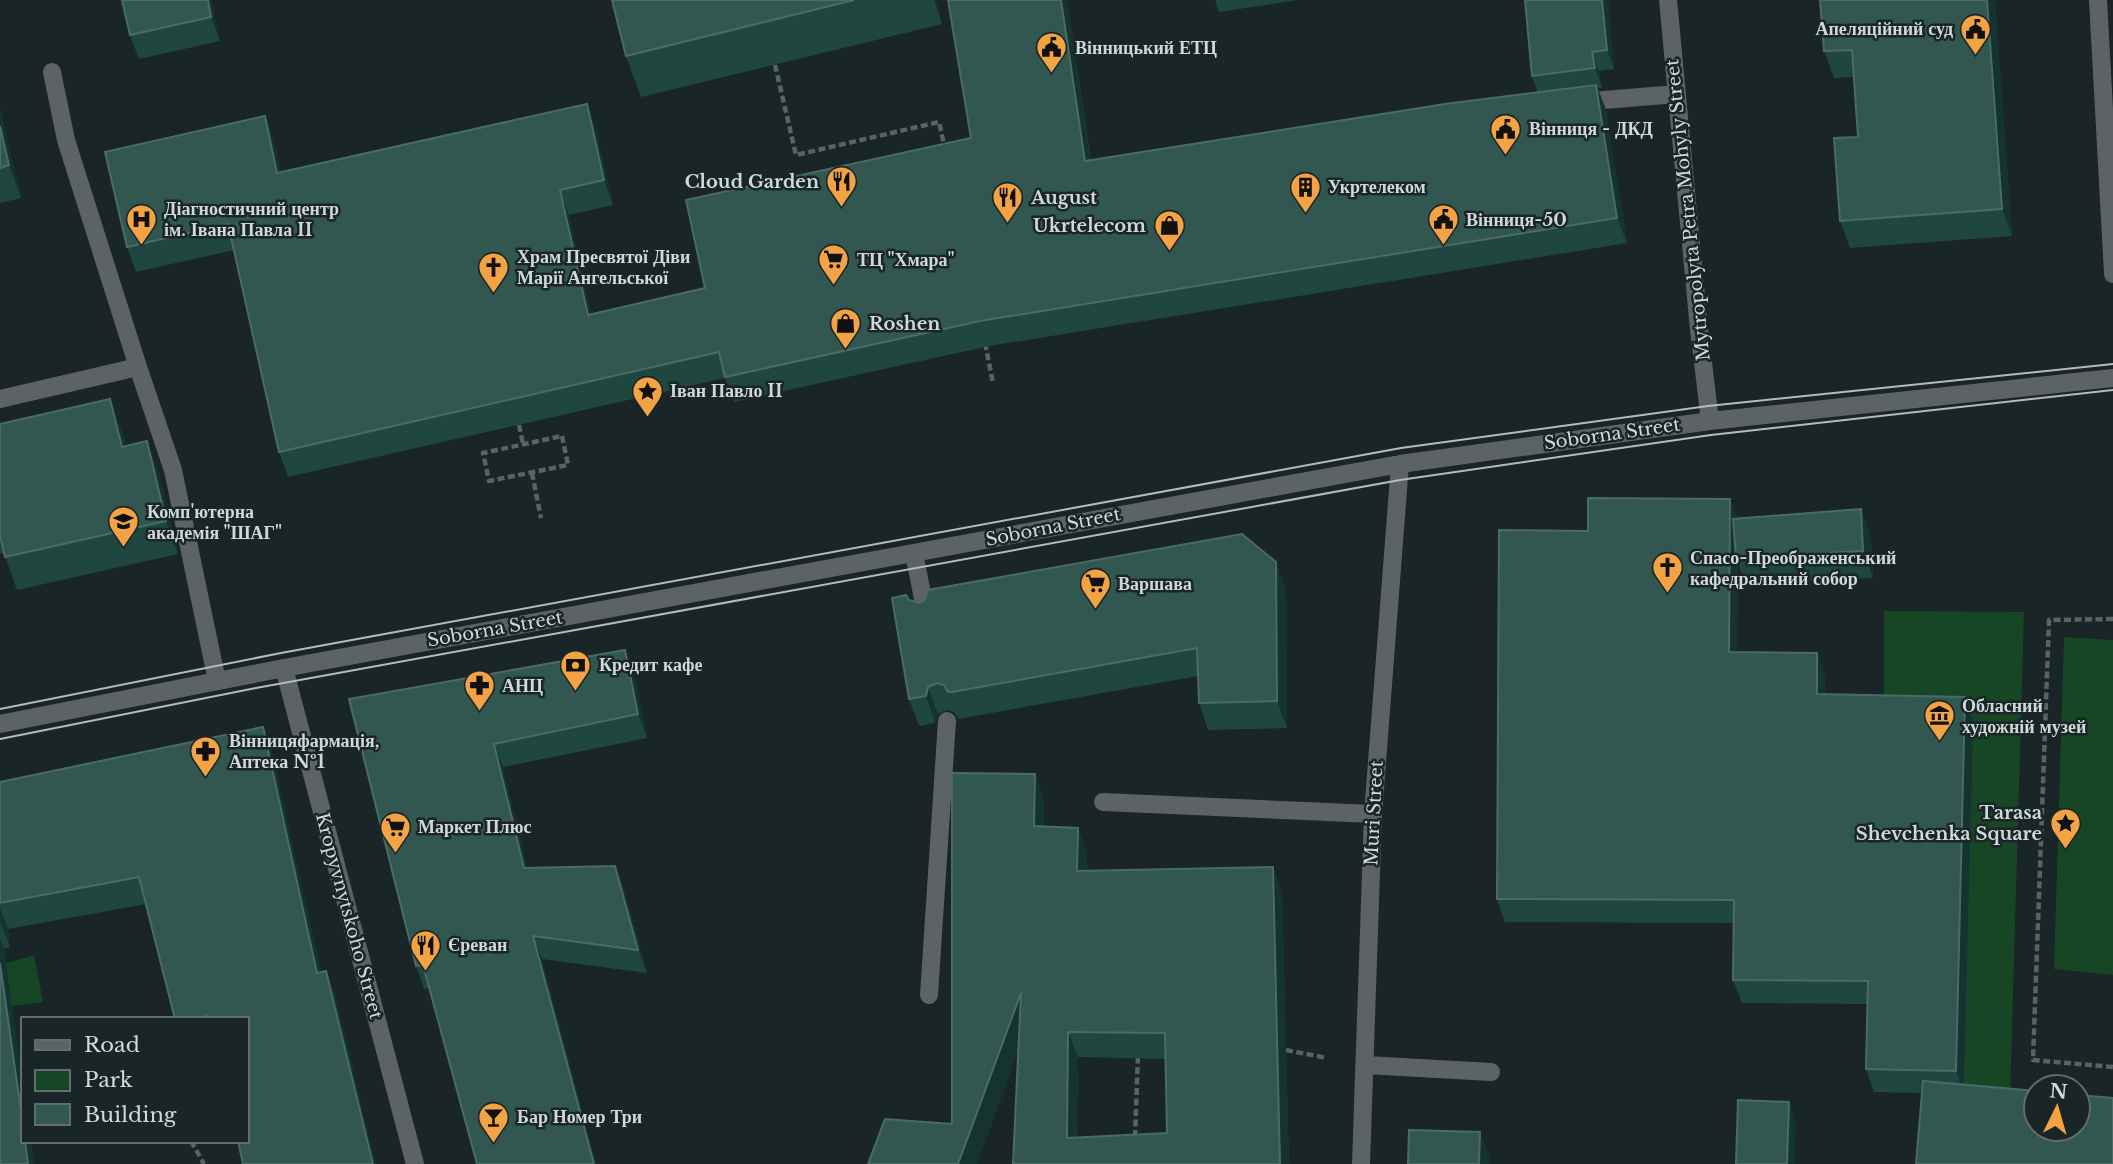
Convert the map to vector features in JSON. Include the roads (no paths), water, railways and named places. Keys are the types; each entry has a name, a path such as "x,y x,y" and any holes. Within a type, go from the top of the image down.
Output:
{"street":[{"name":"Mytropolyta Petra Mohyly Street","path":"1668,0 1710,421"},
{"path":"2098,0 2113,274"},
{"path":"52,72 66,140 173,470 217,681"},
{"path":"1563,105 1677,94"},
{"path":"0,399 138,367"},
{"name":"Soborna Street","path":"0,724 284,668 1401,464 1710,421 2113,377"},
{"name":"Muri Street","path":"1361,1164 1373,814 1401,464"},
{"path":"914,553 928,619"},
{"name":"Kropyvnytskoho Street","path":"284,668 415,1164"},
{"path":"929,995 947,721"},
{"path":"1103,802 1373,814"},
{"path":"1366,1065 1491,1072"}],"tram line":[{"path":"0,709 281,653 1401,448 1708,406 2113,364"},
{"path":"0,739 256,688 1400,480 1711,435 2113,390"}],"place":[{"name":"Апеляційний суд","path":"1976,56"},
{"name":"Вінницький ЕТЦ","path":"1052,75"},
{"name":"Вінниця - ДКД","path":"1506,156"},
{"name":"Cloud Garden","path":"842,209"},
{"name":"Укртелеком","path":"1305,214"},
{"name":"August","path":"1008,225"},
{"name":"Діагностичний центр ім. Івана Павла II","path":"141,246"},
{"name":"Вінниця-50","path":"1443,247"},
{"name":"Ukrtelecom","path":"1169,253"},
{"name":"ТЦ \"Хмара\"","path":"834,287"},
{"name":"Храм Пресвятої Діви Марії Ангельської","path":"494,294"},
{"name":"Roshen","path":"846,351"},
{"name":"Іван Павло II","path":"647,418"},
{"name":"Комп'ютерна академія \"ШАГ\"","path":"124,549"},
{"name":"Спасо-Преображенський кафедральний собор","path":"1667,595"},
{"name":"Варшава","path":"1095,611"},
{"name":"Кредит кафе","path":"576,692"},
{"name":"АНЦ","path":"479,713"},
{"name":"Обласний художній музей","path":"1939,743"},
{"name":"Вінницяфармація, Аптека №1","path":"206,778"},
{"name":"Tarasa Shevchenka Square","path":"2065,850"},
{"name":"Маркет Плюс","path":"395,854"},
{"name":"Єреван","path":"425,972"},
{"name":"Бар Номер Три","path":"494,1144"}]}
